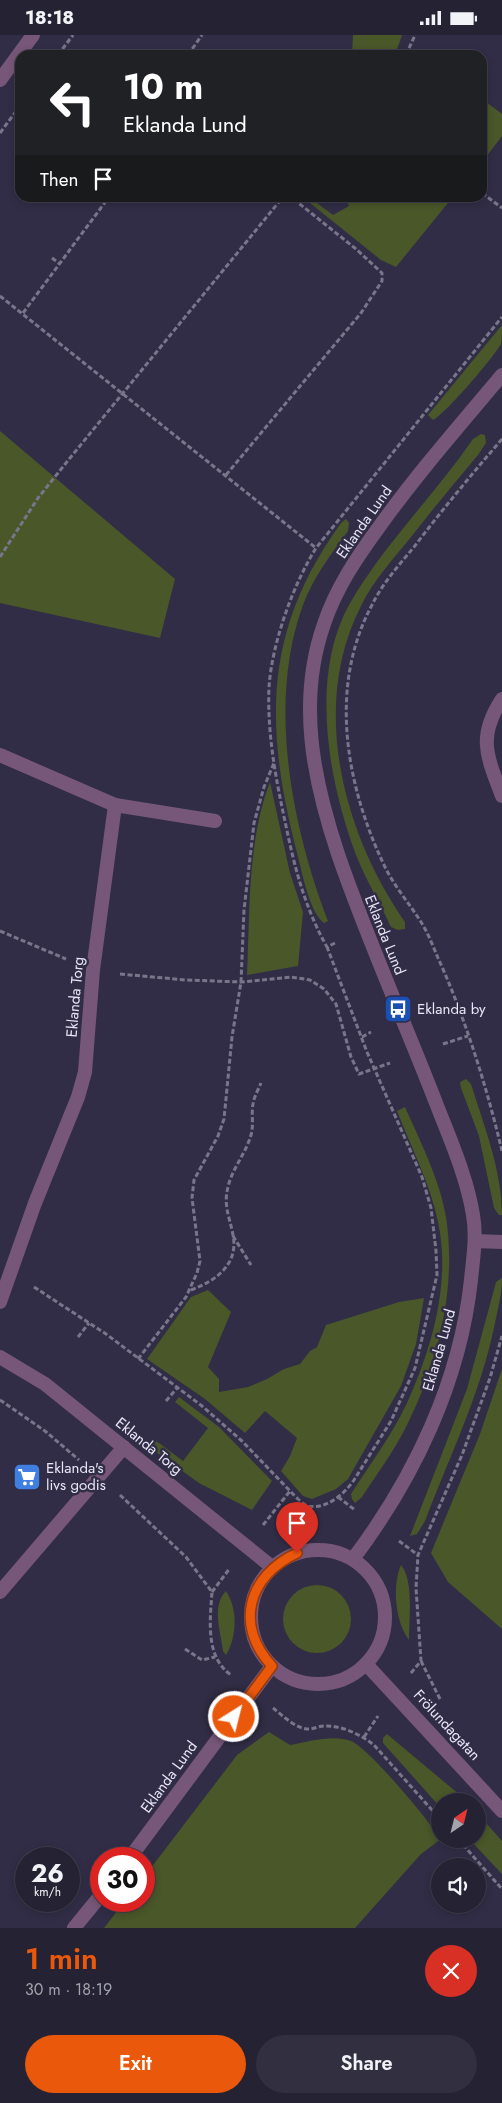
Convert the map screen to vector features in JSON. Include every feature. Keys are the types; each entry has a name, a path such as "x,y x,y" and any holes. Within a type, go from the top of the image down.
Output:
{"street":[{"path":"22,50 33,35"},
{"path":"0,80 15,60"},
{"name":"Eklanda Lund","path":"353,1559 377,1525 427,1437 453,1369 466,1321 475,1241 473,1213 456,1157 417,1053 363,925 327,822 311,755 310,697 315,657 324,624 351,567 391,510 438,450 502,375"},
{"path":"502,699 491,717 486,737 490,764 502,796"},
{"path":"0,755 115,805 215,821"},
{"name":"Eklanda Torg","path":"0,1302 85,1072 93,970 115,805"},
{"path":"475,1241 502,1242"},
{"name":"Eklanda Torg","path":"0,1357 45,1384 272,1567"},
{"path":"0,1592 124,1447"},
{"path":"311,1550 326,1550 353,1559 370,1573 381,1592 385,1614 379,1645 366,1663 348,1677 337,1681 314,1684 292,1679 272,1666 264,1657 253,1635 250,1611 257,1587 272,1567 297,1553 311,1550"},
{"name":"Frölundagatan","path":"366,1663 502,1811"},
{"name":"Eklanda Lund","path":"138,1847 272,1666"},
{"path":"74,1928 90,1908"}],"path":[{"path":"62,50 73,35"},
{"path":"192,50 202,35"},
{"path":"408,50 415,35"},
{"path":"0,133 15,113"},
{"path":"487,197 502,208"},
{"path":"22,313 105,202"},
{"path":"0,557 38,498 279,202"},
{"path":"226,475 361,313 382,281 382,273 356,249 297,202"},
{"path":"52,258 60,263"},
{"path":"0,296 316,548 502,317"},
{"path":"502,439 440,513 372,604 357,640 348,677 345,724 354,778 365,821 385,866 422,924 439,961 468,1036 500,1134 502,1151"},
{"path":"138,1359 189,1291 200,1261 192,1198 194,1179 218,1136 224,1119 232,1037 241,982 244,911 254,823 264,787 274,763"},
{"path":"0,931 93,970 186,980 241,982 291,977 310,980 336,1004 351,1057 359,1074 374,1069"},
{"path":"327,947 374,1069 422,1177 432,1208 437,1275 417,1361 408,1386 391,1421 376,1445 347,1489 338,1497"},
{"path":"362,1037 371,1032"},
{"path":"252,1265 233,1235 226,1214 227,1193 251,1135 252,1104 261,1083"},
{"path":"189,1291 214,1280 222,1273 232,1255 233,1235"},
{"path":"10,1274 43,1291 89,1323 225,1424 290,1491"},
{"path":"78,1337 89,1323"},
{"path":"364,1737 394,1692 421,1661 416,1588 418,1555 462,1455 490,1378 502,1337"},
{"path":"166,1401 177,1388"},
{"path":"0,1400 45,1431 99,1476 186,1557 212,1593 210,1621 215,1657 225,1671 253,1691 290,1722 308,1729 325,1726 340,1728 364,1737 374,1745 431,1809"},
{"path":"185,1649 202,1660 215,1657"},
{"path":"466,1848 502,1889"}],"green space":[{"path":"353,35 402,35 397,50 352,50"},
{"path":"487,103 502,114 502,136 487,156"},
{"path":"309,202 315,202 333,215 349,206 348,202 449,202 396,267 381,260"},
{"path":"502,325 501,344 496,351 458,397 433,420 428,415"},
{"path":"0,431 175,579 160,638 0,603"},
{"path":"481,434 485,435 486,443 478,455 391,561 367,595 346,643 338,684 336,726 340,767 350,809 365,849 383,887 405,922 405,929 398,930 391,927 360,864 346,827 331,764 327,730 329,665 337,634 349,605 362,583 473,439"},
{"path":"346,519 349,523 348,531 317,576 303,605 292,643 287,683 288,765 304,846 328,921 324,923 319,918 310,901 286,807 279,764 276,722 277,682 284,642 296,603 315,563 341,523"},
{"path":"270,782 290,873 303,912 298,966 247,975 253,853 257,829"},
{"path":"466,1079 471,1084 496,1165 502,1215 499,1215 494,1208 479,1136 461,1088 460,1082"},
{"path":"405,1107 429,1161 443,1203 449,1244 447,1298 436,1352 417,1403 391,1454 362,1497 355,1503 351,1494 395,1427 416,1382 431,1337 440,1291 442,1268 438,1222 425,1179 397,1111"},
{"path":"502,1278 500,1301 482,1374 425,1521 417,1534 410,1536 467,1389 496,1282"},
{"path":"208,1290 231,1312 208,1367 219,1379 219,1392 248,1387 284,1369 300,1364 310,1351 317,1347 326,1325 399,1302 424,1298 416,1344 401,1386 348,1479 336,1489 312,1499 303,1496 281,1471 290,1456 297,1438 265,1411 245,1433 205,1399 147,1359 191,1297"},
{"path":"502,1369 502,1629 448,1582 431,1553 480,1434"},
{"path":"179,1397 219,1427 272,1481 252,1510 199,1483 149,1447 155,1440 183,1461 208,1428 175,1402"},
{"path":"401,1565 408,1580 409,1640 404,1632 396,1603 396,1583"},
{"path":"317,1585 330,1588 341,1595 348,1606 351,1619 348,1632 341,1643 330,1650 317,1653 304,1650 293,1643 286,1632 283,1619 286,1606 293,1595 304,1588"},
{"path":"226,1591 233,1606 235,1623 230,1648 226,1655 223,1651 218,1612 221,1597"},
{"path":"269,1732 290,1745 328,1738 351,1741 385,1771 425,1817 431,1825 431,1846 421,1854 355,1928 104,1928 116,1912 155,1912 155,1863 237,1755"},
{"path":"387,1734 457,1793 431,1793 431,1797 383,1743 383,1738"},
{"path":"486,1823 502,1841 502,1874 477,1848 486,1848"}],"place":[{"name":"Eklanda by","path":"398,1009"},
{"name":"Eklanda's livs godis","path":"27,1477"}],"route":[{"path":"234,1717 272,1666 264,1657 253,1635 250,1611 257,1587 272,1567 283,1559 297,1553"}]}
